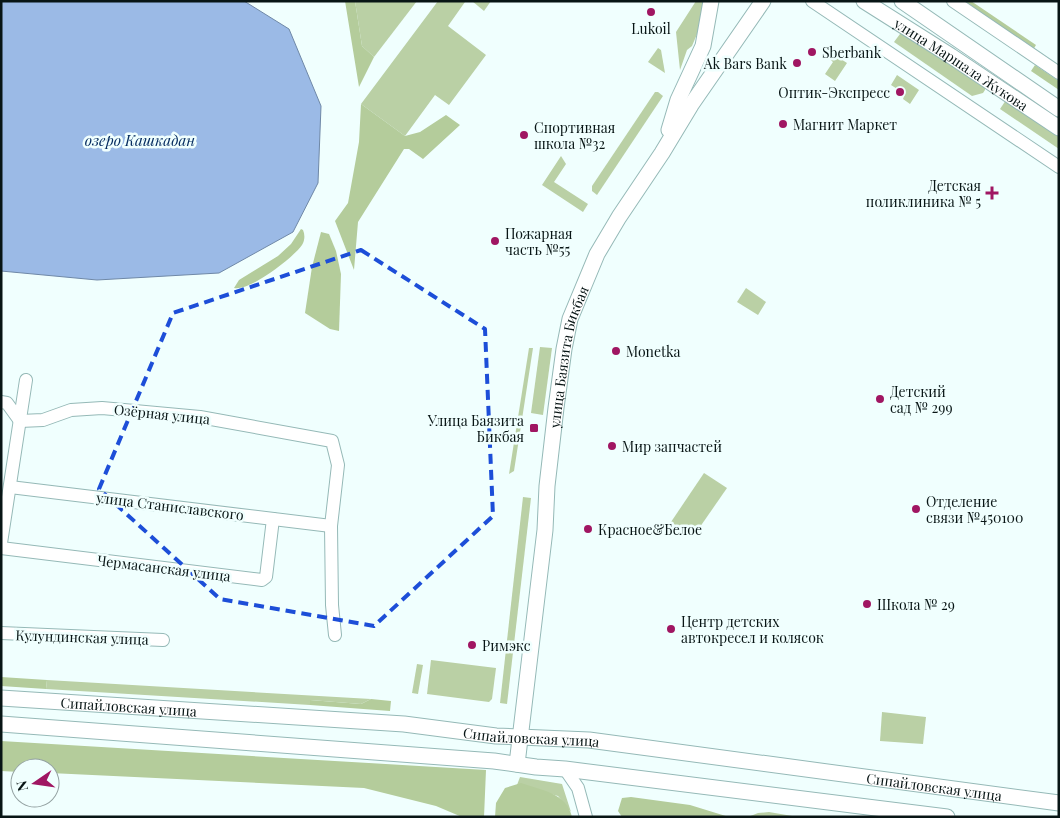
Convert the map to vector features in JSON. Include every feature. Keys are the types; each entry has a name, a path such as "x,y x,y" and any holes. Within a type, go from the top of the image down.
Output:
{"main road":[{"path":"662,153 678,100 703,46 711,1"},
{"name":"улица Баязита Бикбая","path":"517,764 545,530 547,486 556,408 570,319 597,254 619,217 662,153 691,105 763,1"},
{"name":"улица Маршала Жукова","path":"864,1 1059,128"},
{"name":"улица Маршала Жукова","path":"902,1 1059,109"},
{"name":"Сипайловская улица","path":"1,698 404,724 496,736 589,740 1059,803"},
{"name":"Сипайловская улица","path":"1,724 517,764 947,817"}],"street":[{"path":"812,1 1059,167"},
{"path":"953,1 1059,73"},
{"path":"1,543 4,504 10,487 26,380"},
{"path":"1,402 7,404 20,421"},
{"name":"Озёрная улица","path":"20,421 43,420 71,410 102,408 200,417 332,441 338,465 331,526"},
{"name":"улица Станиславского","path":"10,487 331,526"},
{"name":"Чермасанская улица","path":"1,548 262,580 266,577 273,519"},
{"path":"331,526 332,605 335,635"},
{"name":"Кулундинская улица","path":"1,633 163,640"},
{"path":"565,769 578,788 586,817"}],"highlighted area":[{"path":"361,250 485,329 493,516 374,626 220,599 99,489 173,313"}],"green space":[{"path":"345,1 355,1 362,46 374,57 359,87"},
{"path":"355,1 417,1 374,57 362,46"},
{"path":"438,1 465,2 448,26 486,55 449,105 435,95 405,136 361,104"},
{"path":"472,1 491,1 484,11"},
{"path":"696,1 706,1 700,27 692,46 687,50 680,70 676,32"},
{"path":"963,1 971,1 1036,45 1033,50"},
{"path":"903,30 985,87 983,93 972,96 894,42"},
{"path":"658,48 661,50 665,73 648,62"},
{"path":"830,52 847,63 835,81 825,74 833,62 827,57"},
{"path":"1035,65 1059,81 1059,90 1031,71"},
{"path":"897,75 919,90 910,104 903,99 905,94 891,85"},
{"path":"655,92 663,96 597,195 592,191 592,186"},
{"path":"1006,100 1059,135 1059,149 1000,109"},
{"path":"361,104 405,136 420,132 446,115 460,125 423,159 409,149 404,149 358,222 354,270 335,221 348,203 359,142"},
{"path":"561,156 566,164 554,182 588,204 583,212 542,185"},
{"path":"301,229 304,234 303,243 290,257 250,285 234,288 239,280 278,256 291,244"},
{"path":"321,232 329,234 336,251 341,274 339,331 330,329 305,313 312,267"},
{"path":"746,288 766,302 758,315 737,302"},
{"path":"540,347 552,348 543,415 531,413"},
{"path":"529,348 533,348 514,471 509,474"},
{"path":"704,473 727,488 693,537 671,522"},
{"path":"523,497 531,498 507,704 500,703"},
{"path":"431,660 496,668 492,699 489,702 427,694"},
{"path":"417,664 423,665 418,694 412,693"},
{"path":"1,677 47,680 46,689 1,686"},
{"path":"47,680 371,699 361,704 310,700 310,705 46,689"},
{"path":"371,699 391,701 390,711 310,705 310,700 361,704"},
{"path":"882,712 926,717 923,744 880,741"},
{"path":"1,741 486,770 484,817 462,817 436,806 364,788 60,773 60,758 10,758 10,771 1,771"},
{"path":"520,777 562,784 571,812 558,796 517,785"},
{"path":"521,783 559,798 565,803 572,817 495,817 496,803 505,788"},
{"path":"631,797 690,805 729,817 622,817 618,811 622,798"},
{"path":"769,812 798,817 748,817 758,813"}],"water":[{"name":"озеро Кашкадан","path":"1,1 244,1 289,29 321,106 318,183 293,232 219,273 97,280 1,271"}],"place":[{"name":"Lukoil","path":"651,12"},
{"name":"Sberbank","path":"812,52"},
{"name":"Ak Bars Bank","path":"797,63"},
{"name":"Оптик-Экспресс","path":"900,92"},
{"name":"Магнит Маркет","path":"783,124"},
{"name":"Спортивная школа №32","path":"524,135"},
{"name":"Детская поликлиника № 5","path":"992,193"},
{"name":"Пожарная часть №55","path":"495,241"},
{"name":"Monetka","path":"616,351"},
{"name":"Детский сад № 299","path":"880,399"},
{"name":"Улица Баязита Бикбая","path":"534,428"},
{"name":"Мир запчастей","path":"612,446"},
{"name":"Отделение связи №450100","path":"916,509"},
{"name":"Красное&Белое","path":"588,529"},
{"name":"Школа № 29","path":"867,604"},
{"name":"Центр детских автокресел и колясок","path":"671,629"},
{"name":"Римэкс","path":"472,645"}]}
